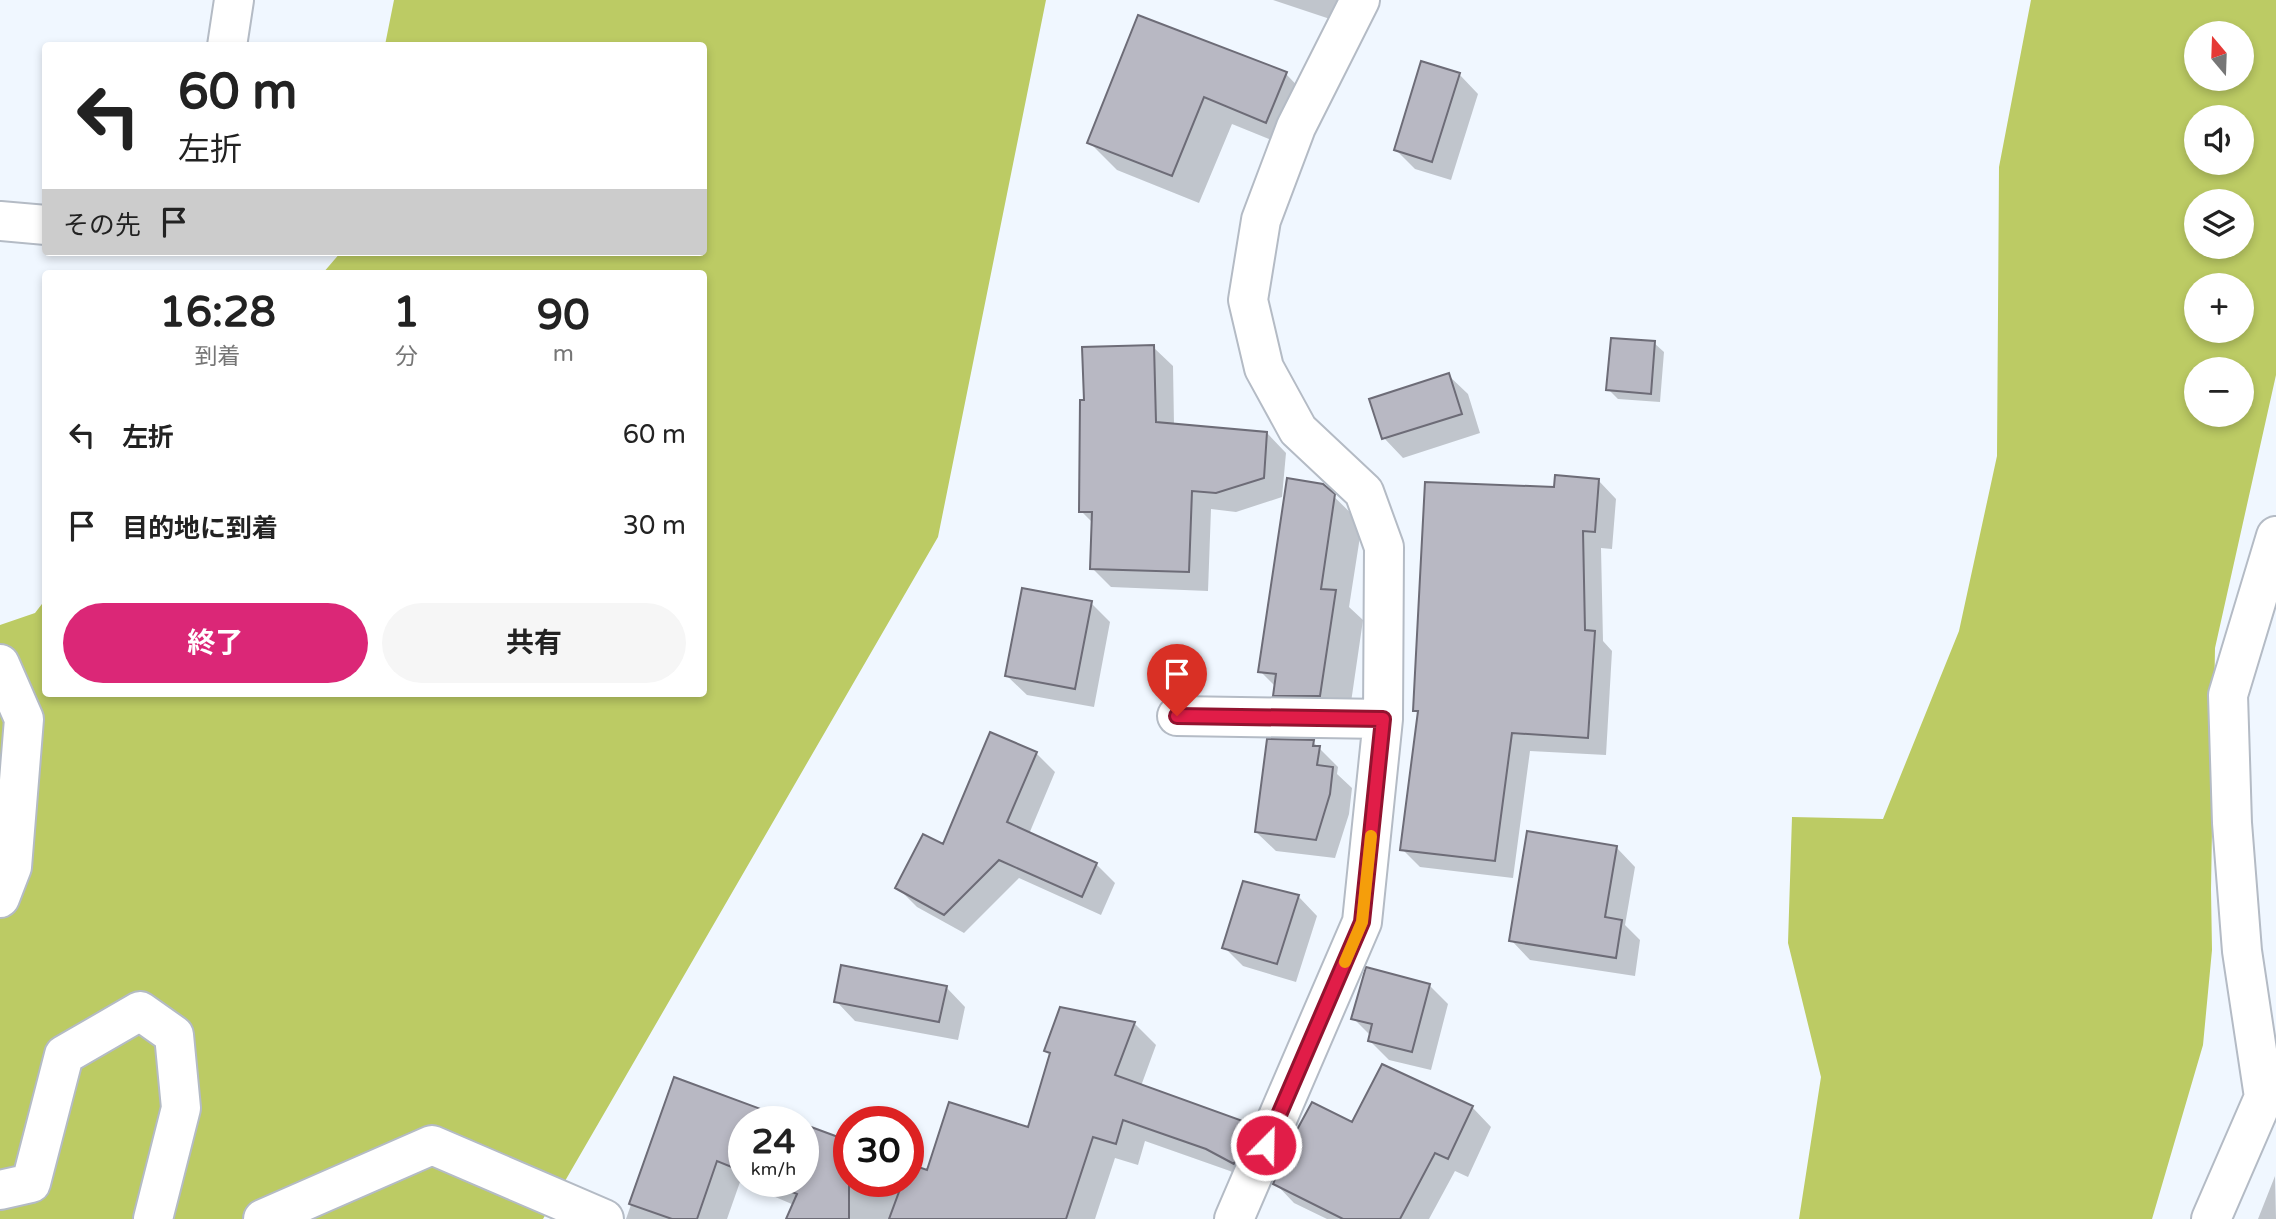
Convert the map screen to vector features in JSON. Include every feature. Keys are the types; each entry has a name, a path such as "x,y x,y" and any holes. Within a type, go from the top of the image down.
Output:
{"street":[{"path":"228,42 234,0"},
{"path":"1234,1219 1362,922 1383,719 1384,547 1364,492 1298,430 1264,368 1248,300 1262,219 1287,150 1360,0"},
{"path":"0,221 42,226"},
{"path":"2211,1219 2270,1099 2242,951 2232,823 2228,695 2276,536"},
{"path":"0,664 24,719 12,867 0,898"},
{"path":"1177,716 1383,719"},
{"path":"0,1190 31,1183 64,1055 141,1012 174,1035 181,1108 153,1219"},
{"path":"263,1219 432,1145 604,1219"}],"green space":[{"path":"394,0 1046,0 938,537 543,1219 0,1219 0,625 35,613 42,604 42,697 707,697 707,270 326,270 338,256 707,256 707,42 386,42"},
{"path":"2031,0 2276,0 2276,375 2215,648 2212,950 2203,1045 2152,1219 1799,1219 1821,1077 1788,943 1792,817 1883,819 1959,631 1997,456 1999,167"}],"building":[{"path":"1138,15 1287,72 1266,123 1204,97 1172,176 1087,143"},
{"path":"1421,61 1460,73 1432,162 1394,150"},
{"path":"1611,338 1655,341 1651,394 1606,390"},
{"path":"1154,345 1156,422 1267,432 1264,478 1216,493 1192,491 1189,572 1090,569 1092,512 1079,512 1080,400 1084,400 1082,347"},
{"path":"1449,373 1462,414 1382,439 1369,399"},
{"path":"1555,475 1599,479 1595,532 1583,531 1585,630 1595,631 1588,738 1512,733 1495,861 1400,850 1418,711 1413,711 1425,482 1554,487"},
{"path":"1287,478 1323,484 1335,494 1321,589 1336,590 1320,696 1273,696 1276,674 1258,672"},
{"path":"1022,588 1092,601 1075,689 1005,676"},
{"path":"990,732 1037,752 1007,822 1097,863 1082,897 999,860 944,915 895,888 923,834 943,844"},
{"path":"1267,739 1314,740 1313,746 1320,746 1317,765 1333,767 1330,794 1316,840 1255,832"},
{"path":"1527,831 1617,846 1605,917 1622,920 1616,958 1509,941"},
{"path":"1243,881 1299,895 1277,964 1222,948"},
{"path":"841,965 947,986 939,1022 834,1002"},
{"path":"1366,967 1430,984 1412,1052 1368,1041 1372,1024 1351,1019"},
{"path":"1060,1007 1135,1022 1115,1075 1251,1124 1234,1164 1206,1149 1123,1120 1116,1144 1093,1137 1066,1219 889,1219 897,1197 924,1197 924,1169 927,1170 949,1102 1028,1127 1050,1053 1044,1051"},
{"path":"1382,1064 1473,1106 1448,1159 1435,1153 1400,1219 1343,1219 1273,1184 1292,1139 1312,1102 1352,1122"},
{"path":"674,1077 753,1106 728,1106 728,1165 717,1161 697,1219 672,1219 629,1204"},
{"path":"819,1130 833,1135 833,1197 849,1197 849,1219 786,1219 796,1197 819,1197"}],"slow traffic":[{"path":"1345,962 1362,922 1371,836"}],"route":[{"path":"1177,716 1383,719 1362,922 1266,1145"}]}
